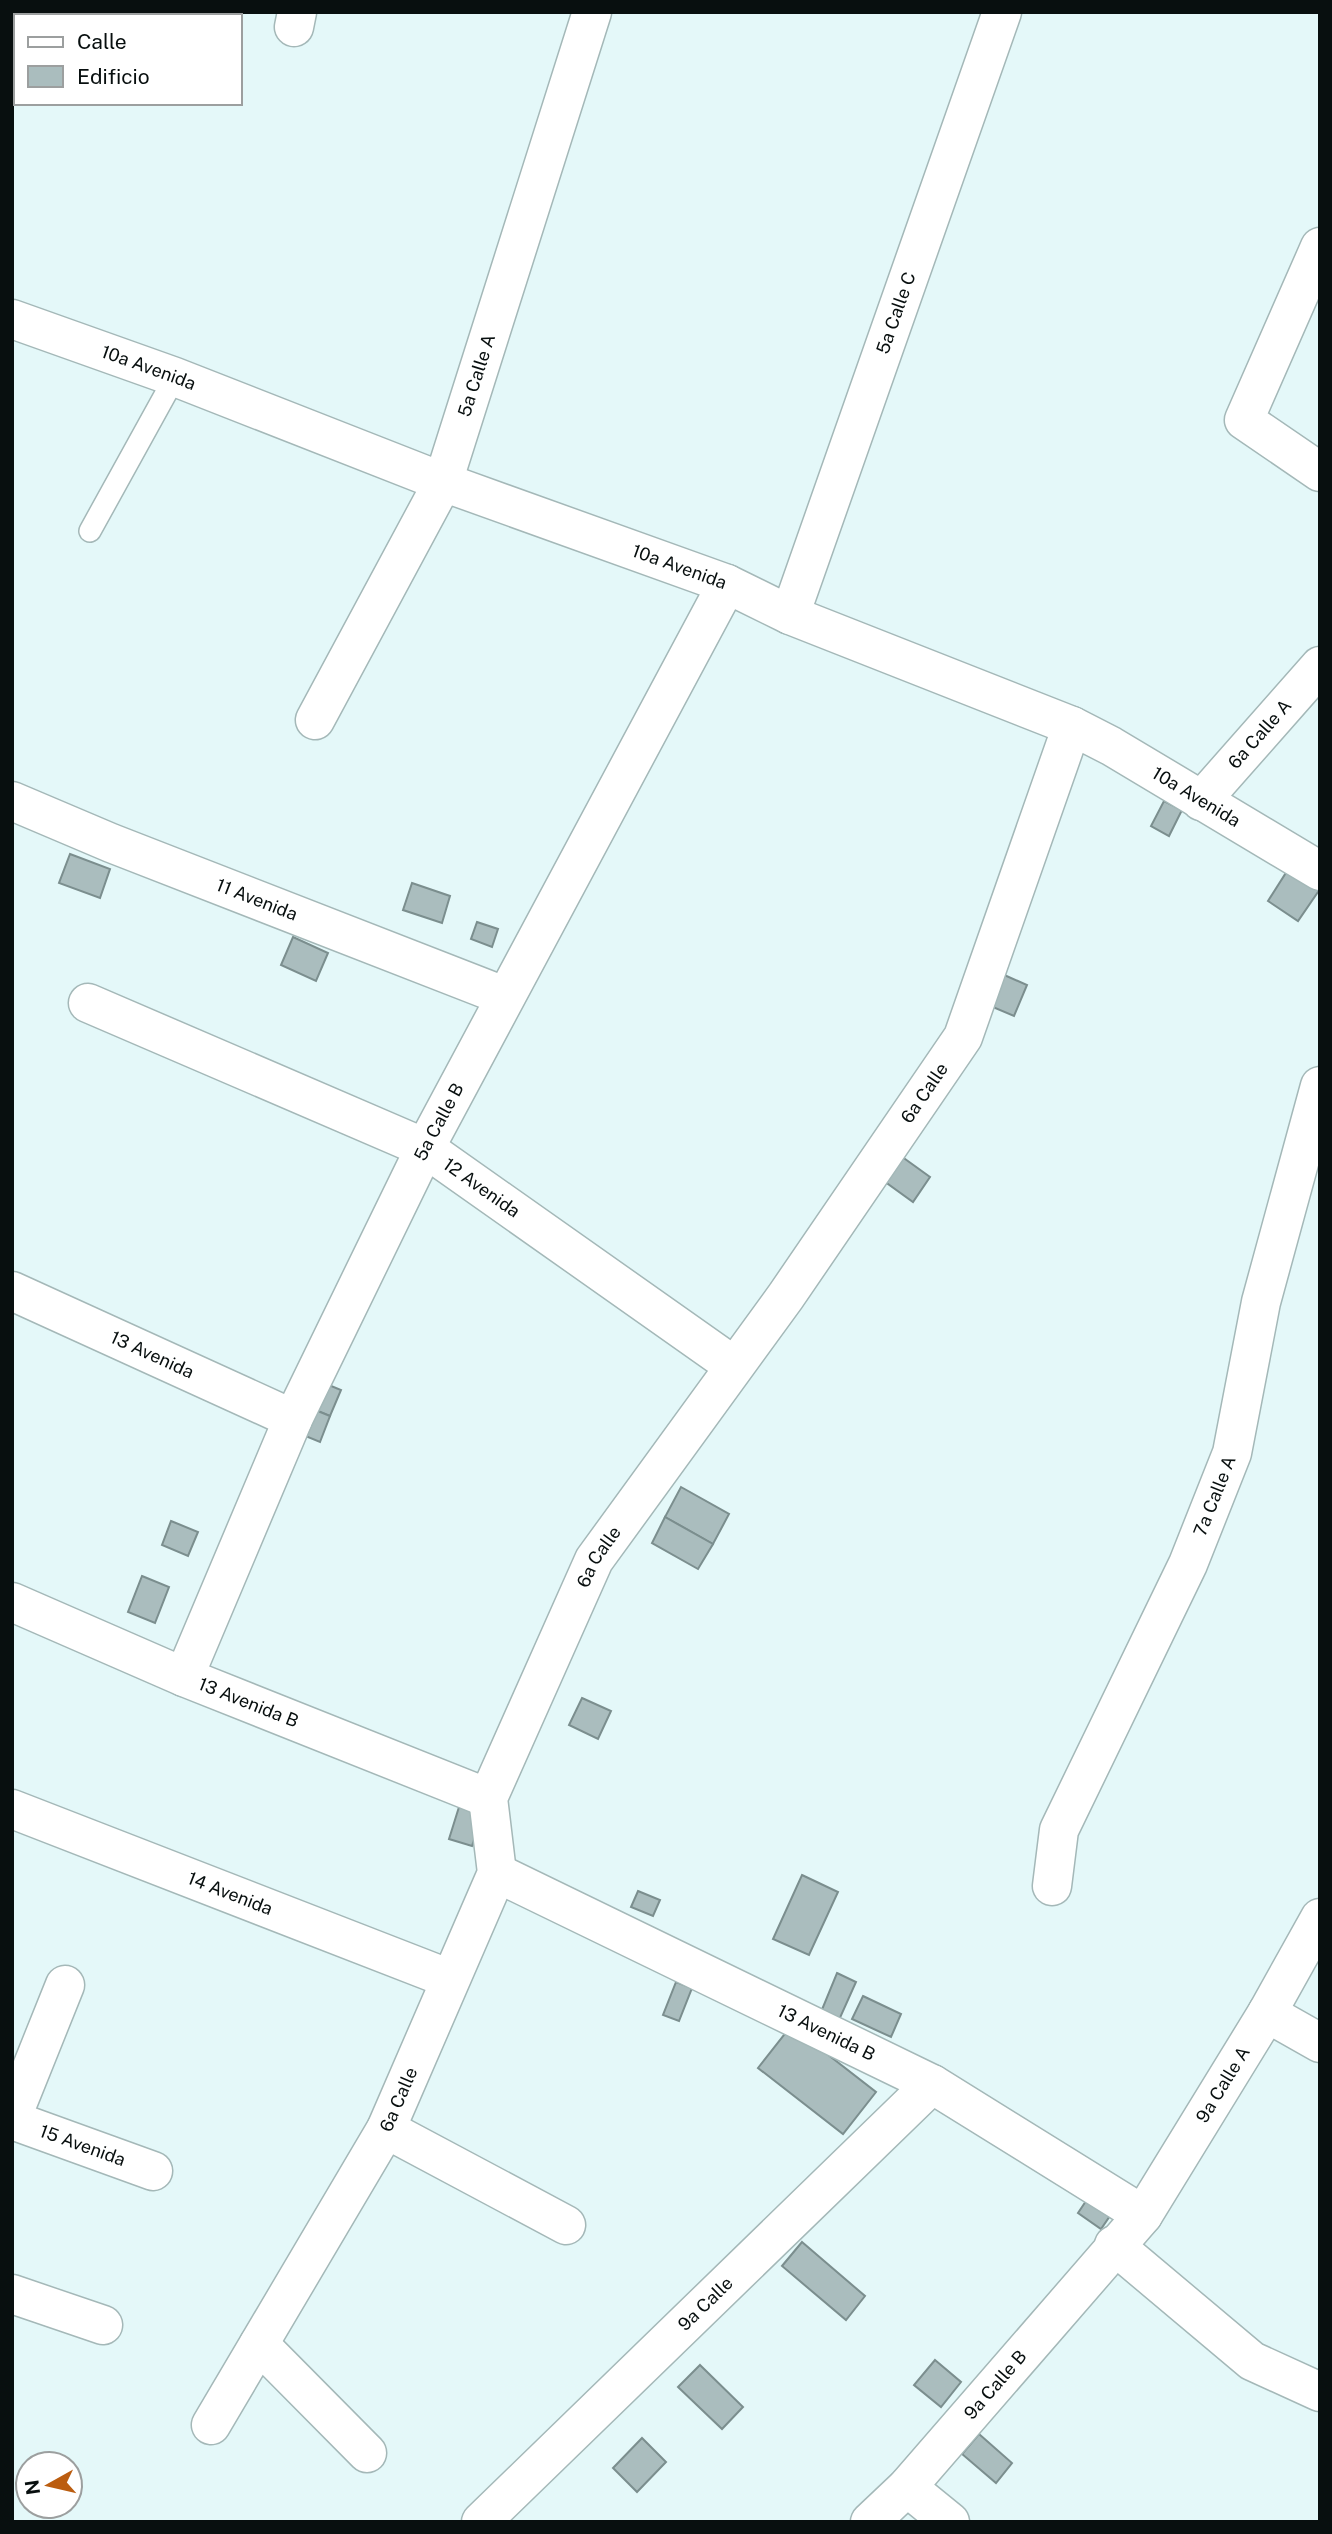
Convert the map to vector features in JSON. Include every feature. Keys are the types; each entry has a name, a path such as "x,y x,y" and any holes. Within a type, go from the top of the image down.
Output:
{"street":[{"name":"5a Calle A","path":"314,720 443,482 592,12"},
{"name":"5a Calle C","path":"790,615 1002,12"},
{"path":"1320,247 1244,420 1320,472"},
{"name":"10a Avenida","path":"12,319 175,377 443,482 727,584 790,615 1072,726 1320,871"},
{"name":"5a Calle B","path":"184,1677 293,1419 425,1148 504,996 727,584"},
{"name":"6a Calle A","path":"1201,801 1320,666"},
{"name":"6a Calle","path":"488,1798 594,1560 734,1366 963,1037 1072,726"},
{"name":"11 Avenida","path":"12,800 111,843 504,996"},
{"name":"12 Avenida","path":"88,1003 425,1148 734,1366"},
{"name":"7a Calle A","path":"1052,1886 1059,1830 1188,1564 1232,1453 1261,1302 1320,1086"},
{"name":"13 Avenida","path":"12,1291 293,1419"},
{"name":"13 Avenida B","path":"12,1602 184,1677 488,1798"},
{"path":"488,1798 497,1873"},
{"name":"14 Avenida","path":"12,1809 450,1979"},
{"name":"6a Calle","path":"211,2425 386,2129 497,1873"},
{"name":"13 Avenida B","path":"497,1873 932,2084 1143,2215"},
{"name":"9a Calle A","path":"1114,2245 1143,2215 1267,2013 1320,1918"},
{"path":"12,2118 65,1985"},
{"path":"1267,2013 1320,2043"},
{"name":"9a Calle","path":"481,2522 932,2084"},
{"name":"15 Avenida","path":"12,2118 153,2171"},
{"path":"386,2129 566,2225"},
{"path":"1114,2245 1320,2421"},
{"name":"9a Calle B","path":"870,2522 907,2487 1114,2245"},
{"path":"12,2294 103,2325"},
{"path":"259,2344 367,2453"},
{"path":"1252,2361 1320,2392"},
{"path":"907,2487 950,2522"}],"lane":[{"path":"90,531 175,377"}],"building":[{"path":"1164,801 1182,810 1169,836 1151,826"},
{"path":"70,854 110,869 100,898 59,883"},
{"path":"1289,868 1320,889 1298,921 1268,901"},
{"path":"412,883 450,896 442,923 403,910"},
{"path":"477,922 498,929 492,947 471,939"},
{"path":"293,937 328,953 316,981 281,965"},
{"path":"1002,974 1027,985 1014,1016 988,1005"},
{"path":"894,1151 930,1177 913,1202 877,1176"},
{"path":"319,1381 341,1390 330,1416 308,1407"},
{"path":"308,1407 330,1416 320,1442 298,1433"},
{"path":"681,1487 729,1514 713,1544 665,1517"},
{"path":"665,1517 713,1544 698,1569 652,1543"},
{"path":"171,1521 198,1532 188,1556 162,1545"},
{"path":"142,1576 169,1587 155,1623 128,1612"},
{"path":"582,1698 611,1711 598,1739 569,1725"},
{"path":"459,1807 482,1814 472,1846 449,1839"},
{"path":"802,1875 838,1892 809,1955 773,1939"},
{"path":"638,1891 660,1900 653,1916 631,1907"},
{"path":"837,1973 856,1982 839,2020 821,2012"},
{"path":"676,1982 692,1988 679,2021 663,2015"},
{"path":"863,1996 901,2014 891,2037 852,2019"},
{"path":"791,2026 876,2092 843,2134 758,2068"},
{"path":"1092,2192 1116,2207 1101,2229 1078,2213"},
{"path":"802,2242 865,2296 846,2320 782,2266"},
{"path":"935,2360 961,2382 941,2407 914,2385"},
{"path":"700,2365 743,2407 722,2429 678,2387"},
{"path":"979,2434 1012,2463 996,2483 962,2454"},
{"path":"642,2438 666,2462 637,2492 613,2468"}]}
